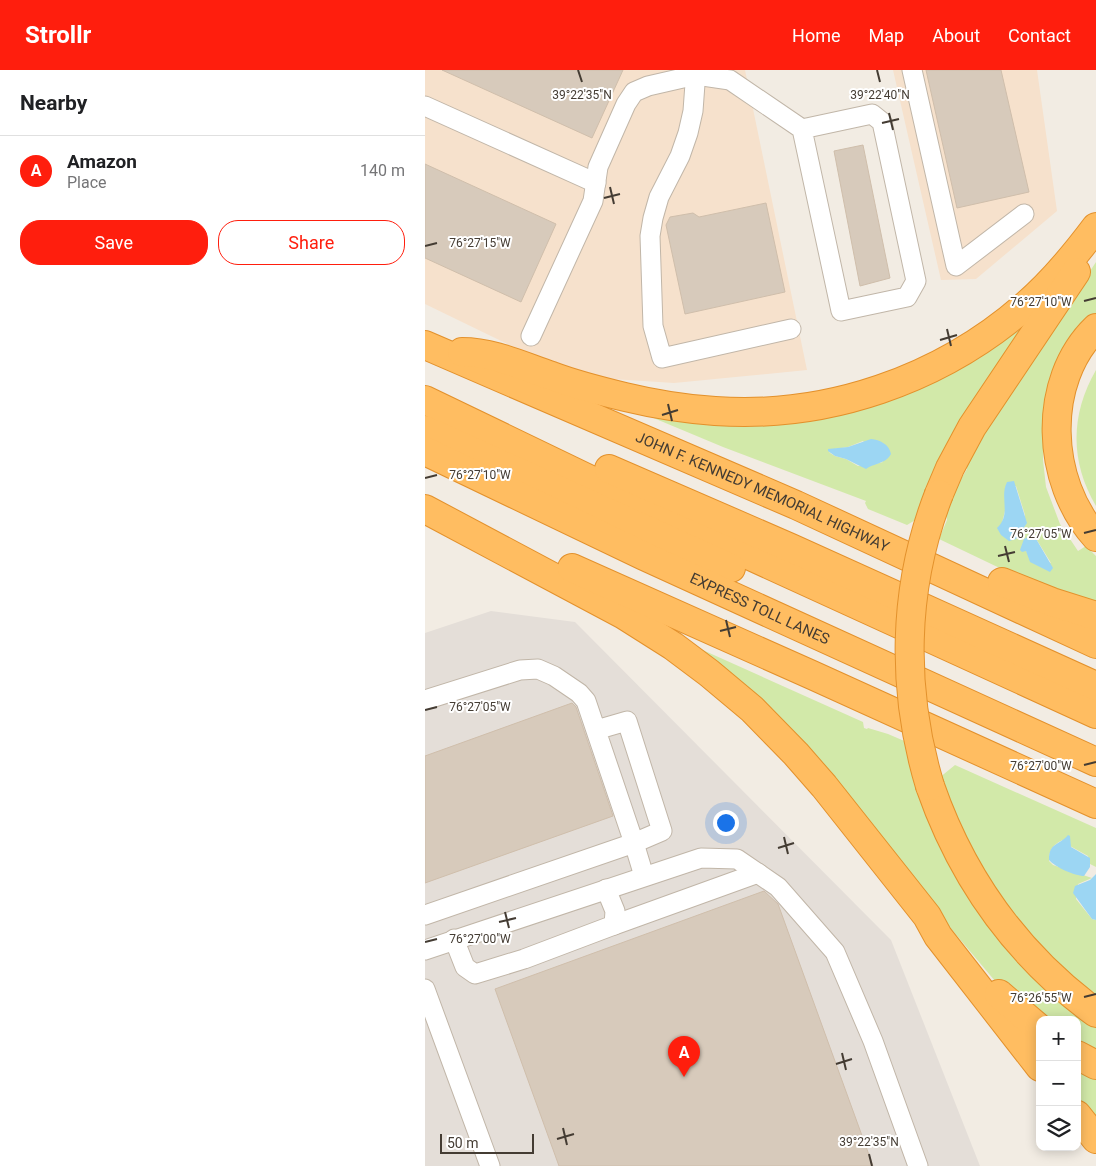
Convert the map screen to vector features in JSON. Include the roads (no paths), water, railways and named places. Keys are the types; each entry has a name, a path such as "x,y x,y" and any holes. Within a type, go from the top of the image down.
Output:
{"highway":[{"path":"433,349 497,356 554,377 606,393 693,409 753,412 799,408 836,402 902,382 978,342 1026,305 1071,259 1096,227"},
{"path":"1096,242 1008,376 972,427 950,468 926,529 918,564 911,604 909,649 910,691 914,724 929,786 957,852 974,884 1019,944 1048,974 1096,1013"},
{"path":"1096,328 1075,354 1066,374 1059,398 1058,434 1058,456 1067,488 1083,521 1096,537"},
{"path":"1058,434 1061,412 1075,374 1096,343"},
{"name":"JOHN F. KENNEDY MEMORIAL HIGHWAY","path":"433,349 713,468 880,542 983,593 1096,644"},
{"path":"425,390 791,548 1096,686"},
{"path":"425,400 736,550 1096,714"},
{"path":"425,430 1096,734"},
{"name":"EXPRESS TOLL LANES","path":"425,451 643,556 1096,762"},
{"path":"425,494 585,574 811,674 1096,804"},
{"path":"425,509 624,616 667,642 709,673 762,719 801,759 836,800 927,916 995,991 1036,1026"},
{"path":"880,542 941,556 1021,590 1096,616"},
{"path":"927,916 948,949 1036,1062"},
{"path":"1081,1056 1096,1065"},
{"path":"1081,1120 1096,1139"}],"lane":[{"path":"912,70 956,266 1024,214"},
{"path":"696,72 693,111 688,133 680,156 659,197 650,236 653,326 662,358 791,329"},
{"path":"531,336 593,201 598,167 633,92 696,72 730,80 801,129 841,311 907,297 916,281 882,122 872,114 801,129"},
{"path":"425,106 596,183"},
{"path":"425,700 520,670 539,669 579,693 586,701 645,876"},
{"path":"425,915 634,843 662,831 627,721 596,730"},
{"path":"425,950 701,858 737,859 778,887 835,952 873,1041 918,1166"},
{"path":"454,940 465,967 475,974 758,873"},
{"path":"606,889 615,911 614,925"},
{"path":"425,988 490,1166"}],"water":[{"path":"871,439 884,443 891,454 883,462 866,469 835,456 828,451 828,449 848,447"},
{"path":"1014,481 1027,523 1016,539 1009,541 1001,535 997,528 1004,517 1004,494 1007,482"},
{"path":"1030,536 1035,537 1053,568 1050,572 1030,562 1026,551 1022,552 1020,550 1024,539"},
{"path":"1068,835 1070,836 1071,847 1090,858 1090,867 1084,876 1065,871 1049,860 1049,854 1053,847"},
{"path":"1096,874 1096,920 1092,919 1073,893 1075,886 1090,880"}],"place":[{"name":"Amazon","path":"684,1077"}]}
